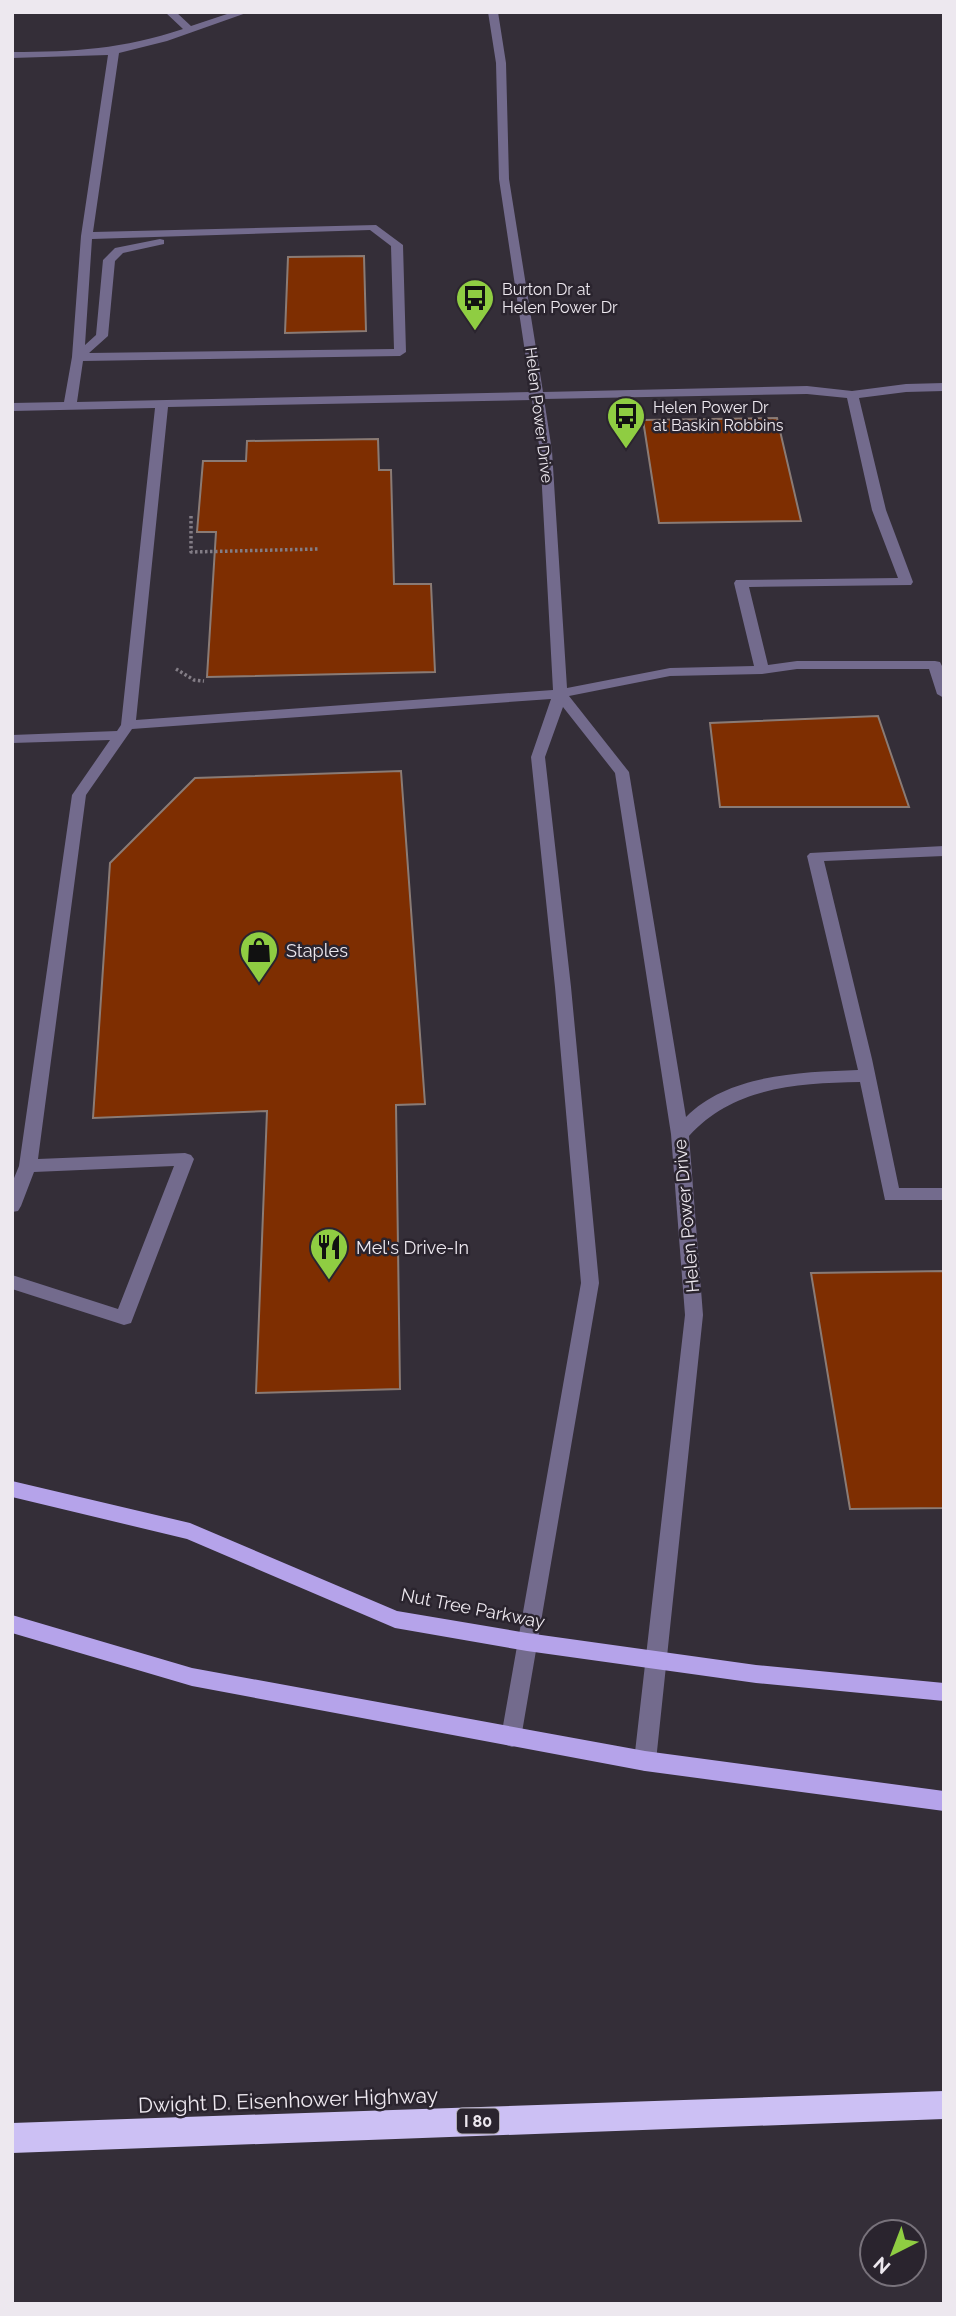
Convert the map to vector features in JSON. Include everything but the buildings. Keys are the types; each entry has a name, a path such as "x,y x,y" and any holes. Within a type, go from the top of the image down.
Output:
{"highway":[{"name":"Dwight D. Eisenhower Highway","path":"12,2138 944,2105"}],"main road":[{"name":"Nut Tree Parkway","path":"12,1489 190,1531 395,1619 658,1661 756,1674 944,1692"},
{"path":"12,1625 192,1677 645,1761 944,1801"}],"street":[{"path":"170,12 188,29"},
{"path":"12,55 85,55 114,51 150,43 244,12"},
{"name":"Helen Power Drive","path":"493,12 501,63 504,179 546,451 559,694 538,757 563,987 590,1283 512,1737"},
{"path":"70,405 78,357 87,236 114,51"},
{"path":"78,357 400,352 397,245 372,227 113,233 87,236"},
{"path":"78,357 102,336 109,261 120,250 149,242 348,237 372,227"},
{"path":"12,407 807,390 852,396 906,388 944,387"},
{"path":"762,670 741,583 906,582 879,510 852,396"},
{"path":"12,1206 28,1166 79,795 124,730 163,403"},
{"path":"12,738 559,694 657,673 762,670 797,665 935,665 944,694"},
{"name":"Helen Power Drive","path":"559,694 622,772 680,1134 694,1315 645,1761"},
{"path":"944,851 815,856 891,1195 944,1194"},
{"path":"680,1134 703,1112 748,1090 796,1078 866,1076"},
{"path":"12,1282 124,1318 185,1159 28,1166"}],"path":[{"path":"191,513 191,552 319,549"},
{"path":"176,659 176,671 194,680 205,681"}],"place":[{"name":"Burton Dr at Helen Power Dr","path":"475,332"},
{"name":"Helen Power Dr at Baskin Robbins","path":"626,450"},
{"name":"Staples","path":"259,984"},
{"name":"Mel's Drive-In","path":"329,1281"}]}
